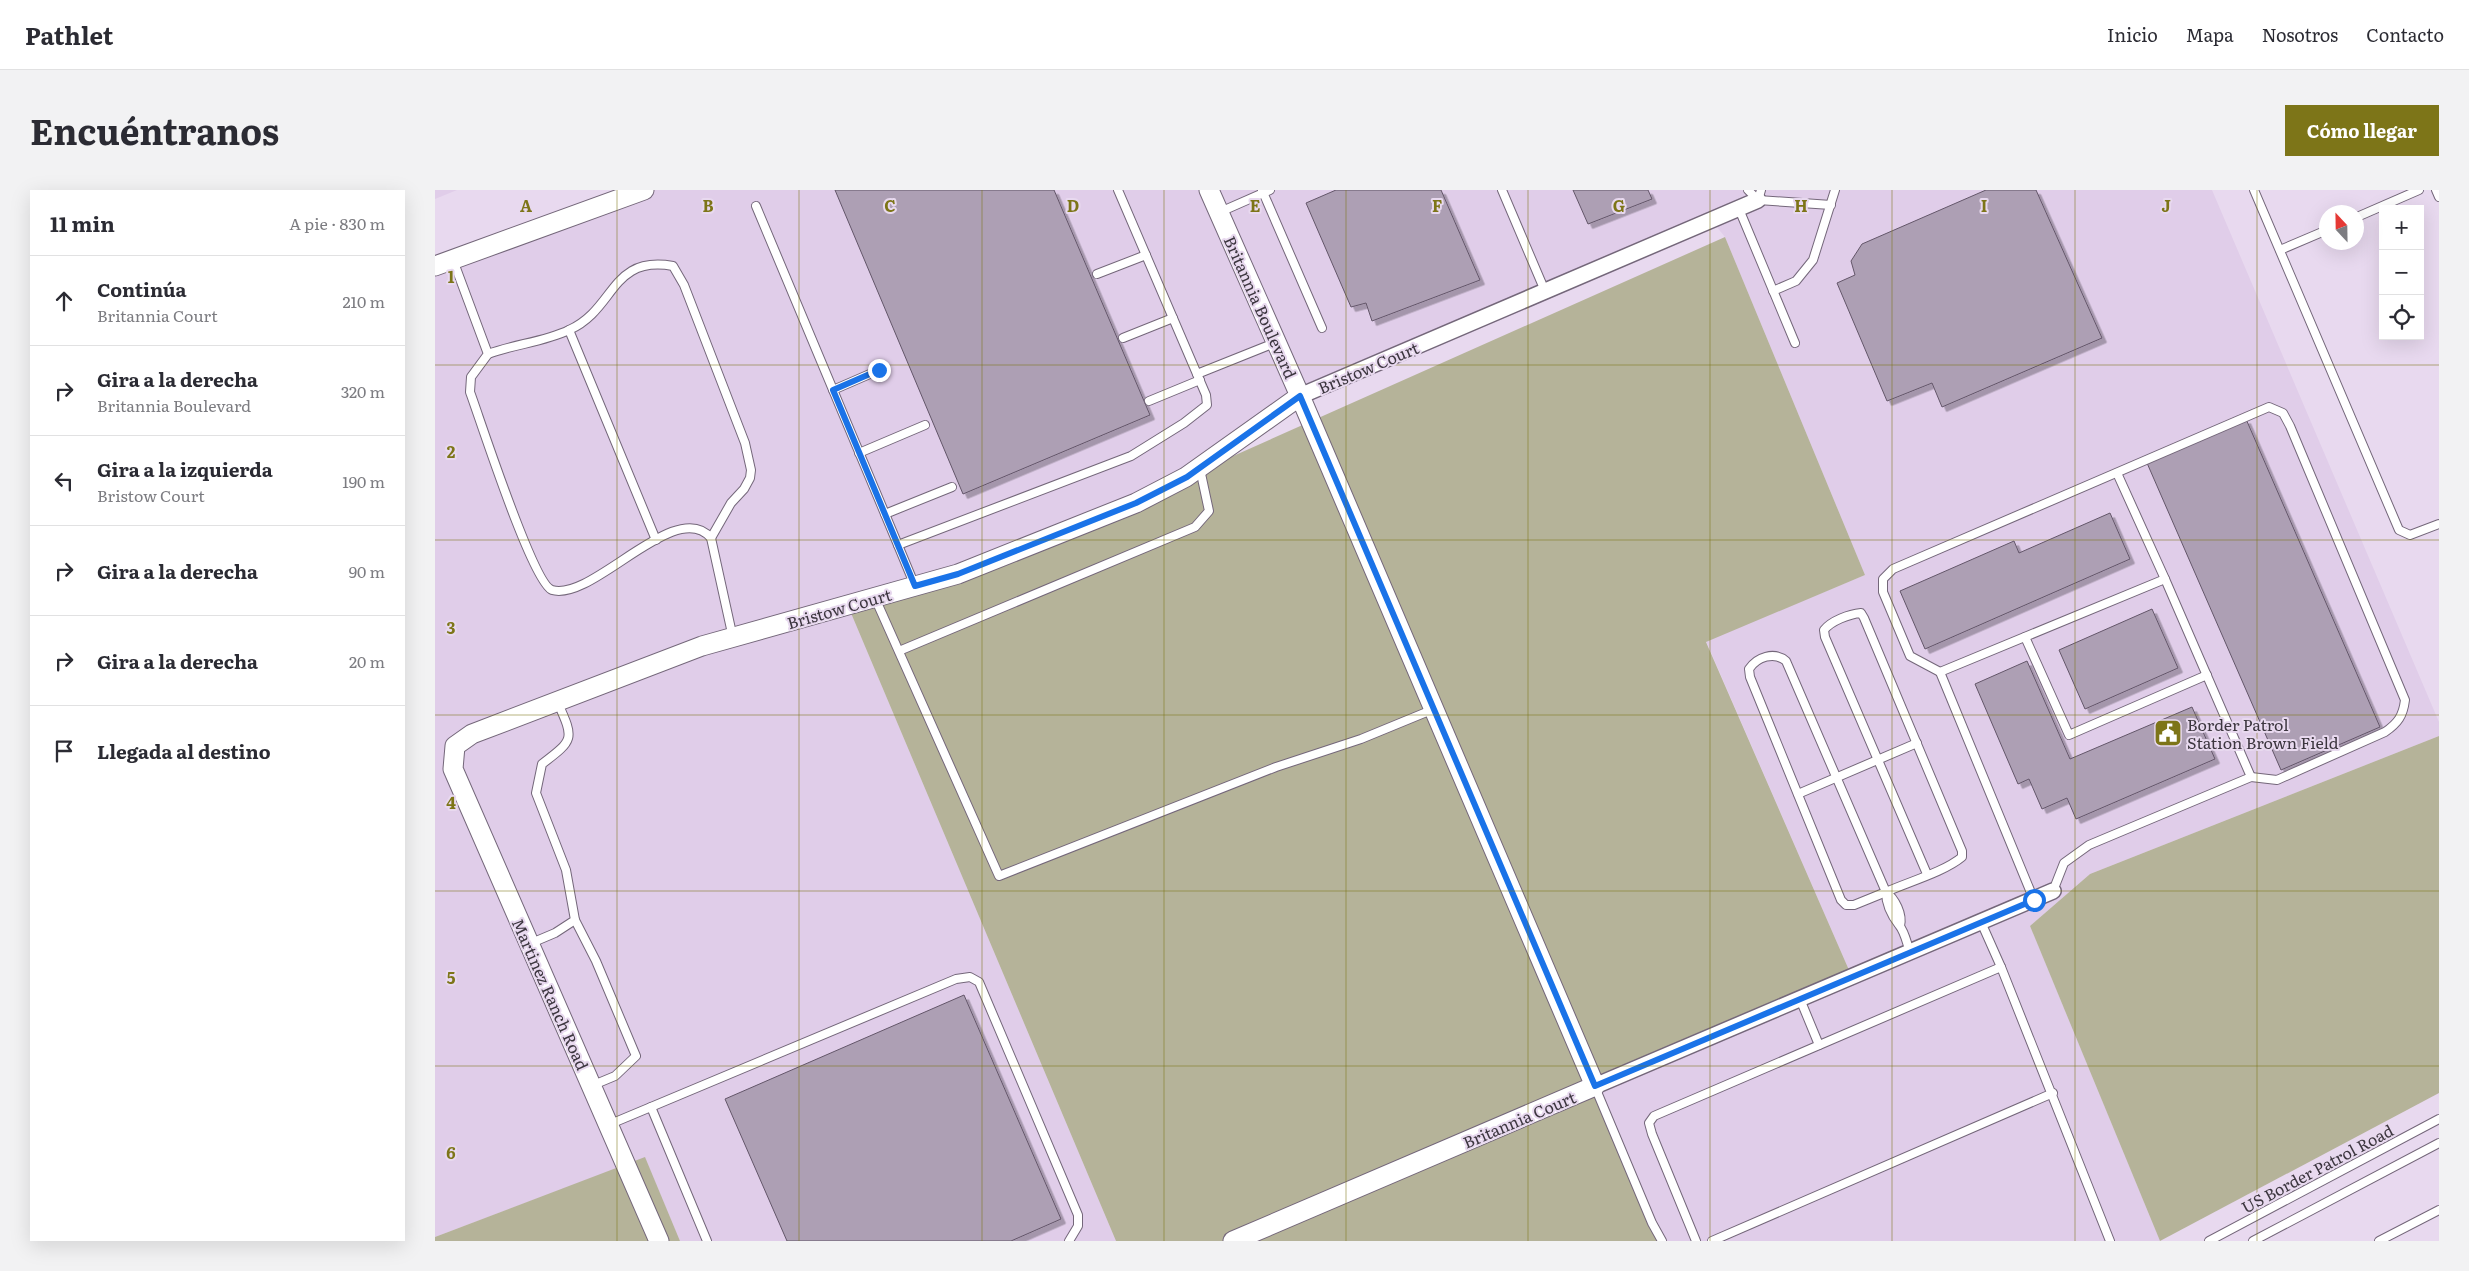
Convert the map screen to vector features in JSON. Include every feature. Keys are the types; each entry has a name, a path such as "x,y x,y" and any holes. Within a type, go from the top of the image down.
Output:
{"street":[{"path":"435,266 644,190"},
{"name":"Britannia Boulevard","path":"1209,190 1277,342 1595,1086"},
{"name":"Bristow Court","path":"455,746 472,734 675,655 958,574 1136,503 1199,468 1300,396 1739,209 1756,193"},
{"name":"Martinez Ranch Road","path":"455,746 453,769 659,1241"},
{"name":"Britannia Court","path":"1233,1241 2053,891"}],"lane":[{"path":"898,545 1131,456 1184,423 1207,405 1206,395 1199,377 1118,190"},
{"path":"1502,190 1545,291"},
{"path":"1773,292 1795,281 1813,260 1835,190"},
{"path":"2254,190 2399,530 2410,535 2439,524"},
{"path":"2364,214 2419,190"},
{"path":"2436,190 2439,196"},
{"path":"1220,212 1265,191 1322,328"},
{"path":"1756,193 1831,205"},
{"path":"756,206 915,586"},
{"path":"1739,209 1795,344"},
{"path":"2280,250 2319,233"},
{"path":"1097,274 1146,255"},
{"path":"453,260 488,354"},
{"path":"711,538 731,503 744,489 751,470 741,434 684,285 673,266 657,263 639,266 615,283 600,308 588,320 569,330 488,354 471,377 470,392 505,490 537,571 545,584 552,590 565,589 589,581 656,540 678,529 700,529 711,538 733,638"},
{"path":"1123,338 1173,318"},
{"path":"569,330 656,540"},
{"path":"1149,400 1277,342"},
{"path":"833,390 879,370"},
{"path":"2034,900 1941,672 1911,656 1883,592 1883,579 1893,569 2269,407 2283,413 2405,700 2403,713 2397,723 2385,732 2277,780 2251,777 2089,845 2064,863 2053,891"},
{"path":"859,453 925,425"},
{"path":"899,652 1195,527 1209,511 1199,468"},
{"path":"2117,473 2251,777"},
{"path":"885,514 951,487"},
{"path":"1941,672 2165,579"},
{"path":"875,598 999,876 1275,767 1361,739 1434,709"},
{"path":"1910,952 1900,926 1902,919 1893,898 1886,892 1786,661 1779,655 1773,654 1753,664 1749,669 1750,677 1841,900 1846,905 1854,905 1886,892 1927,874 1956,861 1961,857 1962,851 1861,613 1828,625 1824,630 1825,638 1927,874"},
{"path":"2025,637 2069,735 2207,675"},
{"path":"557,701 569,729 565,746 542,764 536,793 566,870 575,920 596,962 636,1056 615,1076 591,1086"},
{"path":"1798,794 1917,743"},
{"path":"529,944 555,933 575,920"},
{"path":"1981,922 2053,1094 2109,1241"},
{"path":"1696,1241 1652,1134 1649,1122 1654,1116 2001,967"},
{"path":"608,1125 956,979 970,977 979,982 1078,1215 1079,1226 1069,1241"},
{"path":"1800,999 1819,1045"},
{"path":"1595,1086 1652,1223 1662,1241"},
{"path":"1712,1241 2053,1094"},
{"path":"651,1107 707,1241"},
{"name":"US Border Patrol Road","path":"2209,1241 2439,1120"},
{"path":"2253,1241 2439,1142"},
{"path":"2379,1241 2439,1210"}],"shaded area":[{"path":"435,190 457,190 435,199"},
{"path":"644,190 2212,190 2439,722 2439,736 2090,874 2030,926 2160,1241 1665,1241 1595,1086 1852,977 1706,641 1865,575 1725,237 1711,220 1300,396 1186,477 958,574 848,606 1116,1241 680,1241 645,1158 435,1237 435,267"},
{"path":"1725,237 1865,575 1706,642 1852,977 1595,1086 1660,1241 1116,1241 848,606 958,574 1186,477"},
{"path":"2439,736 2439,1093 2160,1241 2030,926 2090,874"},
{"path":"645,1157 680,1241 435,1241 435,1237"}],"building":[{"path":"835,190 1054,190 1150,415 963,494"},
{"path":"1336,190 1441,190 1480,280 1372,321 1366,303 1351,307 1306,203"},
{"path":"1573,190 1648,190 1652,199 1588,224"},
{"path":"1986,190 2036,190 2102,338 1942,407 1932,383 1887,401 1837,283 1855,275 1851,261 1862,244"},
{"path":"2246,419 2380,727 2281,770 2147,463"},
{"path":"2110,513 2130,559 1925,649 1900,591 2014,541 2019,553"},
{"path":"2152,609 2178,668 2085,709 2059,650"},
{"name":"Border Patrol Station Brown Field","path":"2027,661 2070,759 2192,707 2215,759 2076,819 2067,798 2042,809 2029,779 2018,784 1975,684"},
{"path":"964,995 1061,1219 1011,1241 787,1241 725,1099"}],"place":[{"name":"Border Patrol Station Brown Field","path":"2168,733"}],"route":[{"path":"879,370 833,390 915,586 958,574 1136,503 1187,477 1300,396 1595,1086 2034,900"}]}
